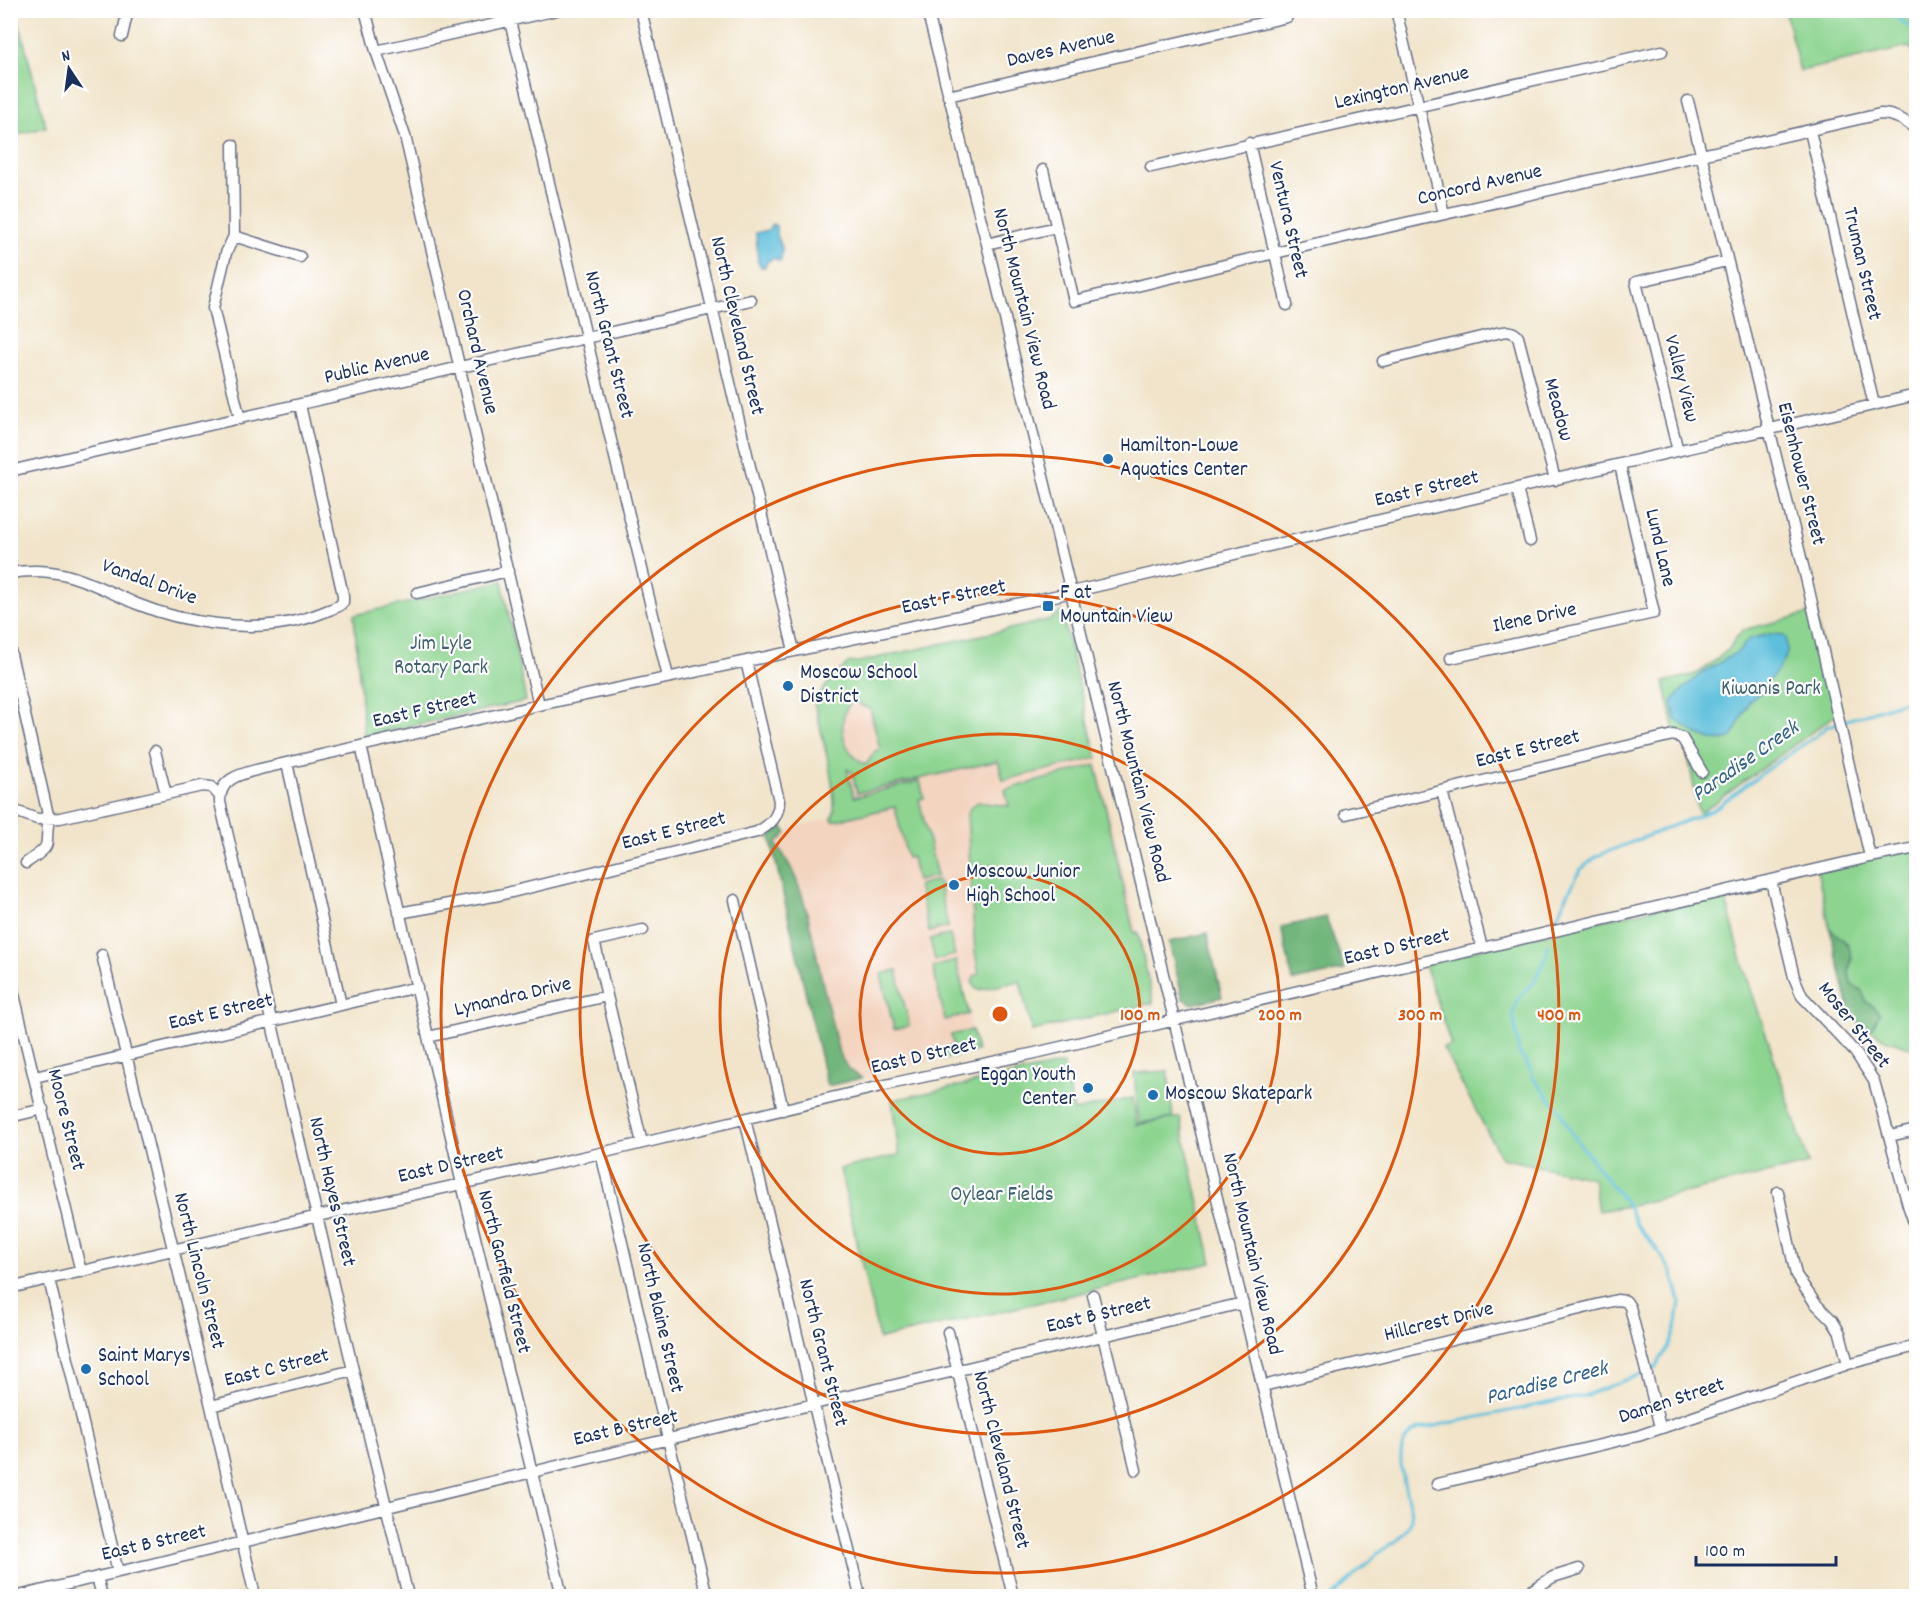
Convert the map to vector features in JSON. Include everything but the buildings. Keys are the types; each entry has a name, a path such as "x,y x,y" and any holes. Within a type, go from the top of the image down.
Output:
{"street":[{"path":"122,36 128,10"},
{"name":"Orchard Avenue","path":"365,10 376,51 405,136 539,705"},
{"path":"376,51 557,10"},
{"name":"North Cleveland Street","path":"641,10 794,651"},
{"name":"North Mountain View Road","path":"927,10 987,244 1313,1596"},
{"path":"1396,10 1444,214"},
{"name":"Daves Avenue","path":"948,96 1287,17"},
{"name":"North Grant Street","path":"510,21 668,677"},
{"name":"Lexington Avenue","path":"1151,167 1662,51"},
{"name":"Eisenhower Street","path":"1688,101 1815,612 1870,857"},
{"name":"Concord Avenue","path":"1056,227 1074,301 1275,252 1880,114 1895,116 1917,129"},
{"name":"Truman Street","path":"1810,131 1875,405"},
{"name":"Ventura Street","path":"1249,143 1287,305"},
{"path":"233,145 234,236 226,253 213,308 240,419"},
{"path":"987,244 1056,227 1043,170"},
{"path":"234,236 300,257"},
{"name":"Valley View","path":"1678,451 1636,282 1727,261"},
{"name":"Public Avenue","path":"10,471 751,300"},
{"name":"Meadow","path":"1383,361 1509,331 1515,333 1518,337 1555,480"},
{"name":"East F Street","path":"220,796 228,781 237,775 287,763 668,677 1071,593 1917,395"},
{"name":"Vandal Drive","path":"10,573 25,570 58,572 78,578 139,605 198,622 255,626 299,621 339,606 343,602 344,595 300,405"},
{"name":"Lund Lane","path":"1620,465 1654,613 1628,619"},
{"path":"1517,489 1530,541"},
{"path":"417,593 508,571"},
{"name":"Ilene Drive","path":"1451,658 1628,619"},
{"path":"10,650 49,819 47,827 49,842 46,849 26,863"},
{"name":"East E Street","path":"399,913 499,895 757,832 768,826 776,817 779,801 746,661"},
{"name":"East E Street","path":"1346,814 1673,735 1682,738 1702,772"},
{"name":"North Garfield Street","path":"361,746 462,1184 562,1596"},
{"path":"155,751 166,794"},
{"path":"287,763 341,1005"},
{"path":"10,809 38,819 49,819 202,786 211,787 220,796"},
{"path":"1442,791 1482,948"},
{"name":"North Hayes Street","path":"220,796 271,1022 408,1596"},
{"name":"East D Street","path":"10,1288 1917,848"},
{"name":"Moser Street","path":"1771,881 1794,977 1802,996 1867,1067 1874,1081 1908,1205 1917,1228"},
{"path":"735,900 783,1110"},
{"path":"642,1143 594,941 643,930"},
{"name":"North Lincoln Street","path":"102,956 255,1596"},
{"name":"Moore Street","path":"10,978 81,1272"},
{"name":"East E Street","path":"35,1077 417,987"},
{"name":"Lynandra Drive","path":"428,1037 607,996"},
{"path":"10,1117 43,1109"},
{"name":"North Grant Street","path":"745,1119 860,1596"},
{"path":"1890,1136 1917,1130"},
{"name":"North Blaine Street","path":"601,1153 707,1596"},
{"path":"1778,1192 1796,1275 1815,1303 1840,1332 1848,1364"},
{"path":"49,1279 118,1572"},
{"path":"1093,1295 1136,1470"},
{"name":"Hillcrest Drive","path":"1263,1386 1617,1300 1626,1301 1630,1308 1660,1427"},
{"name":"East B Street","path":"19,1596 1243,1303"},
{"name":"North Cleveland Street","path":"948,1332 1013,1596"},
{"name":"Damen Street","path":"1437,1484 1638,1436 1848,1364 1917,1346"},
{"name":"East C Street","path":"211,1406 353,1370"},
{"path":"1524,1596 1553,1577 1579,1569"},
{"path":"97,1577 102,1596"}],"shaded area":[{"name":"Moscow Junior High School","path":"1061,611 1138,932 1141,953 979,990 973,983 962,986 977,1051 884,1072 874,1078 862,1078 827,1086 770,837 782,826 788,833 794,827 832,818 835,813 832,784 814,702 832,678 850,662 1023,626 1051,619"}],"green space":[{"path":"10,11 16,11 46,127 11,136"},
{"path":"1785,11 1916,11 1916,53 1908,47 1800,71"},
{"name":"Jim Lyle Rotary Park","path":"502,581 526,701 364,736 354,615"},
{"path":"1061,611 1097,758 1003,780 998,761 857,793 852,772 847,769 854,797 920,781 924,798 919,799 937,876 917,881 912,857 907,858 895,807 833,821 832,780 814,702 832,678 850,662 854,663 1051,619","holes":["852,700 870,708 880,749 875,751 866,765 851,752 843,727 844,718"]},
{"name":"Kiwanis Park","path":"1815,612 1837,714 1699,814 1686,746 1676,736 1664,682 1696,674 1729,649 1743,630"},
{"path":"1096,765 1134,933 1138,932 1153,1003 1032,1031 1020,981 979,990 973,984 974,976 979,974 975,952 967,814 978,802 1009,806 1005,790"},
{"path":"782,826 787,833 776,844 793,872 804,902 839,1053 848,1069 862,1078 827,1086 770,837"},
{"path":"1916,848 1916,1049 1885,1039 1871,1030 1880,1013 1866,1001 1861,990 1852,986 1848,974 1852,958 1847,943 1830,929 1817,870"},
{"path":"938,880 948,927 929,932 918,885"},
{"path":"1724,892 1743,965 1809,1164 1598,1211 1593,1178 1501,1158 1443,1048 1451,1045 1424,962"},
{"path":"1326,917 1345,970 1293,981 1281,927"},
{"path":"1830,929 1838,935 1850,951 1849,973 1852,985 1861,990 1866,1001 1880,1013 1871,1030 1851,1017"},
{"path":"1207,933 1222,997 1193,1004 1183,999 1169,942"},
{"path":"950,935 955,955 935,960 930,939"},
{"path":"956,961 969,1014 945,1020 933,967"},
{"path":"897,970 909,1026 894,1029 881,974"},
{"path":"972,1030 977,1051 942,1059 940,1049 954,1046 951,1035"},
{"name":"Oylear Fields","path":"1063,1064 1074,1111 1133,1098 1137,1125 1180,1117 1212,1263 879,1339 840,1169 899,1155 892,1100"},
{"name":"Moscow Skatepark","path":"1168,1071 1173,1118 1139,1123 1134,1073"}],"water":[{"path":"772,224 776,226 782,249 781,260 773,258 767,262 765,267 761,267 758,262 756,233 768,230"},
{"path":"1771,634 1782,635 1786,638 1787,653 1784,661 1763,690 1749,702 1732,737 1717,741 1702,737 1676,720 1672,702 1683,689 1702,673 1739,651 1749,639"}],"waterway":[{"name":"Paradise Creek","path":"1885,10 1916,31"},
{"name":"Paradise Creek","path":"1557,916 1580,870 1597,856 1713,810 1826,727 1916,699"},
{"name":"Paradise Creek","path":"1333,1596 1379,1552 1395,1542 1411,1522 1401,1466 1401,1454 1409,1435 1419,1429 1584,1396 1654,1369 1671,1343 1680,1301 1672,1273 1657,1249 1636,1224 1628,1206 1573,1135 1560,1111 1532,1077 1532,1071 1519,1053 1513,1013 1518,999 1534,982 1546,958 1547,945"}],"place":[{"name":"Hamilton-Lowe Aquatics Center","path":"1108,459"},
{"name":"F at Mountain View","path":"1048,606"},
{"name":"Moscow School District","path":"788,686"},
{"name":"Moscow Junior High School","path":"954,885"},
{"name":"Eggan Youth Center","path":"1088,1088"},
{"name":"Moscow Skatepark","path":"1153,1095"},
{"name":"Saint Marys School","path":"86,1369"}]}
